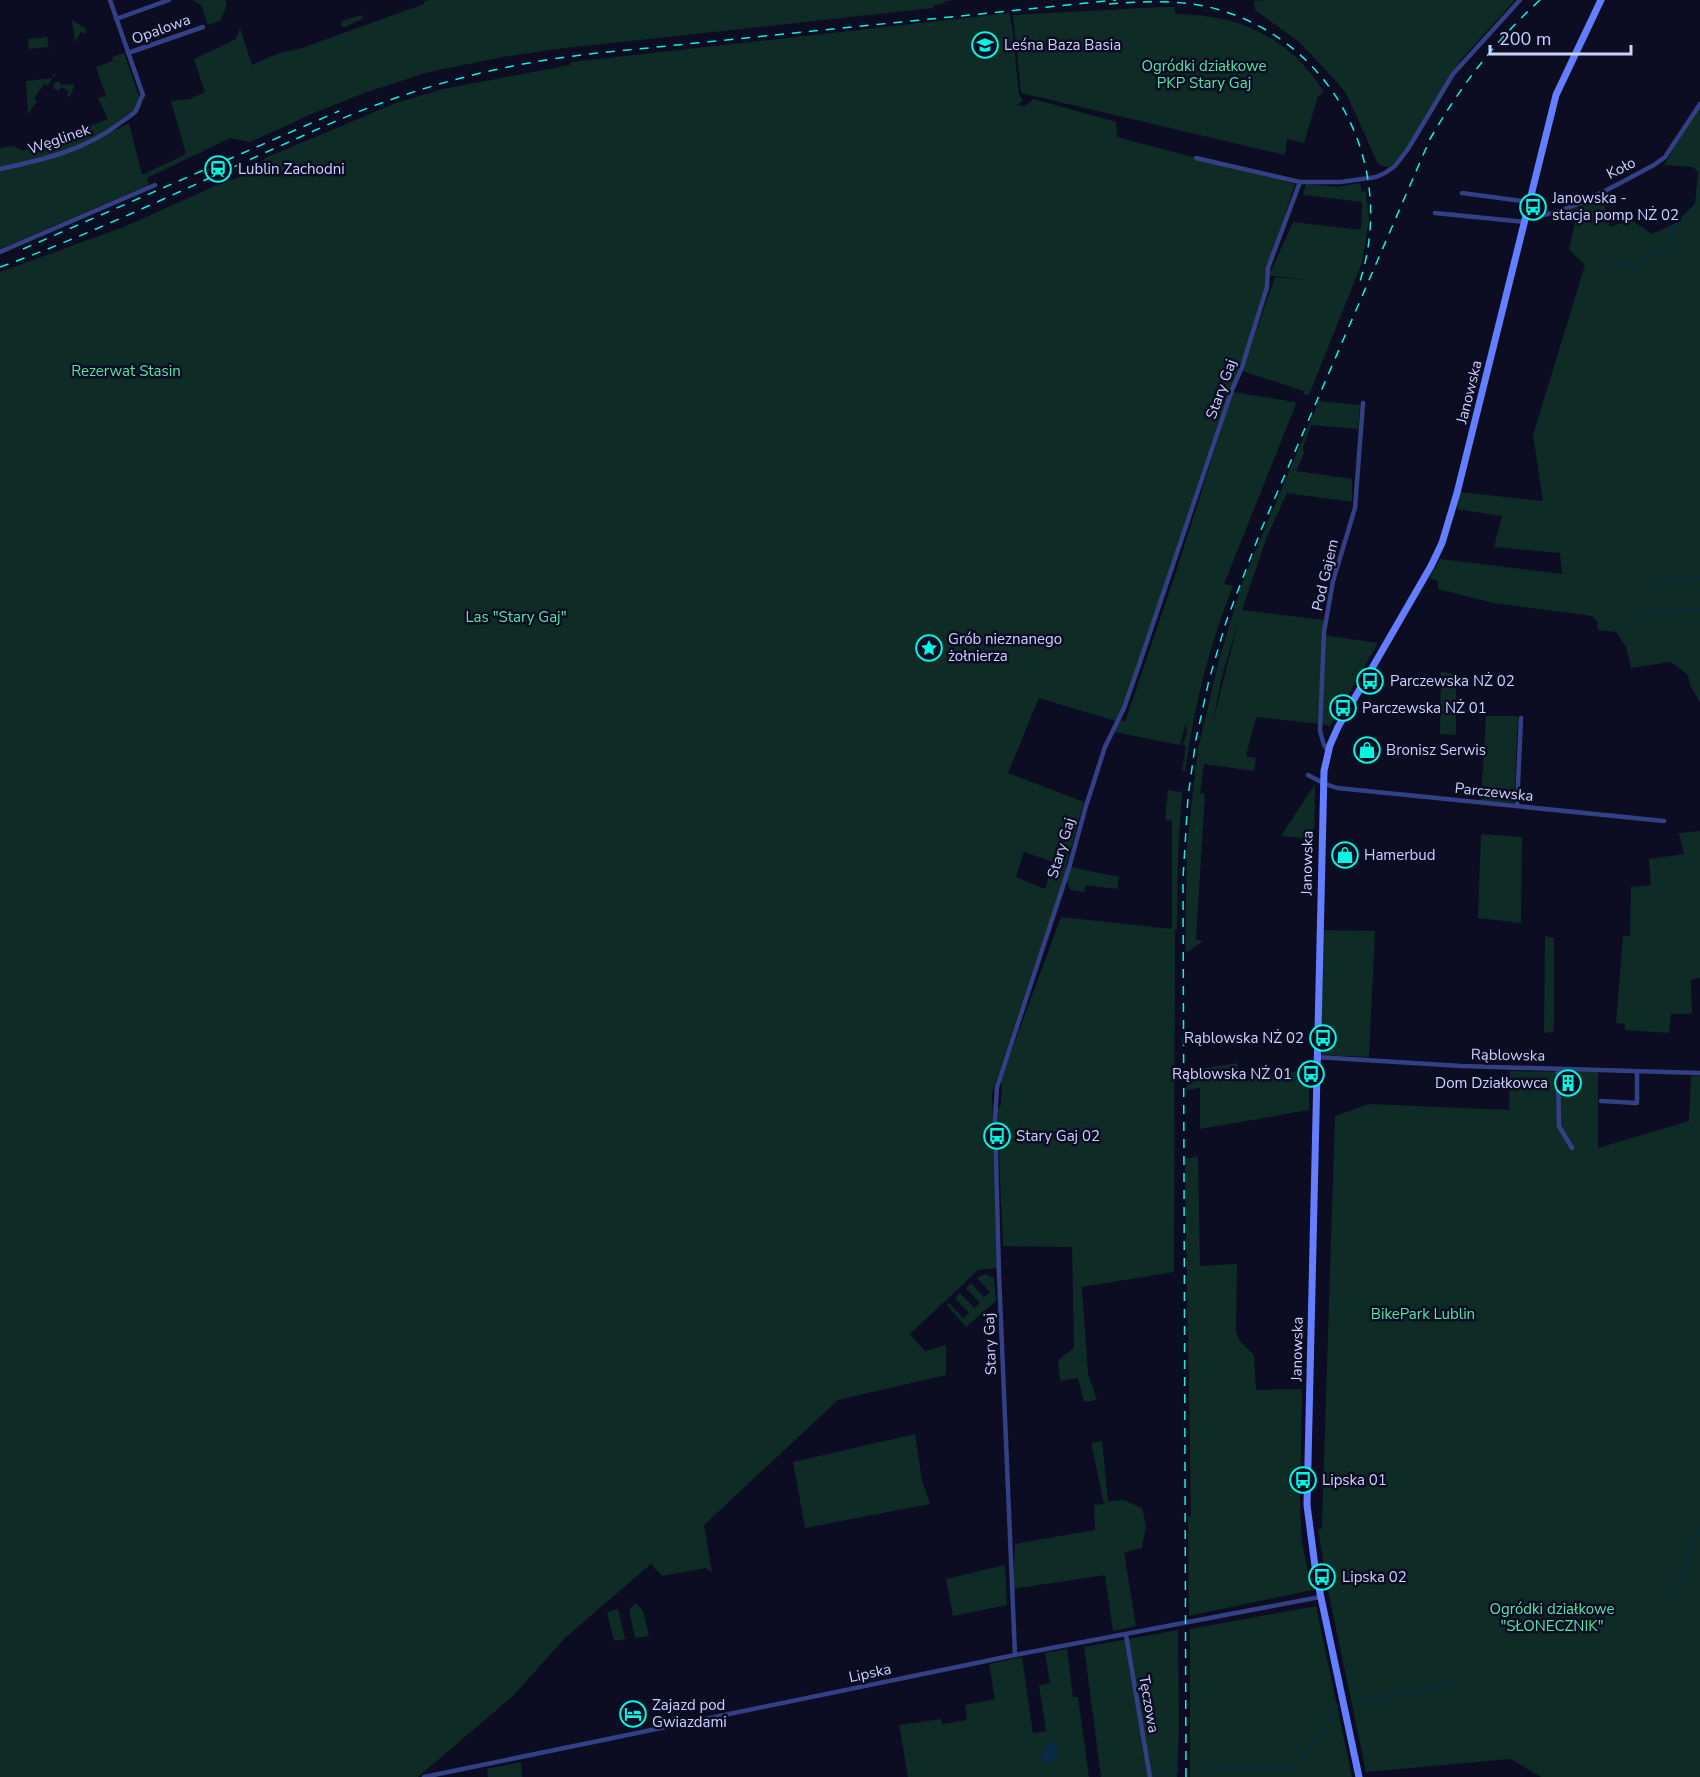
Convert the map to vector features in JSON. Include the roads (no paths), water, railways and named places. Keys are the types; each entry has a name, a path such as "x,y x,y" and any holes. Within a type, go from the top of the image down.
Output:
{"street":[{"path":"110,0 128,53"},
{"path":"116,19 170,0"},
{"path":"1196,158 1300,182 1341,182 1376,177 1391,170 1408,149 1453,74 1520,0"},
{"name":"Janowska","path":"1359,1777 1320,1597 1312,1555 1307,1505 1323,783 1328,751 1338,726 1428,572 1442,543 1460,483 1557,91 1600,0"},
{"name":"Opalowa","path":"128,53 203,27"},
{"name":"Węglinek","path":"0,169 40,160 90,143 134,113 143,95 128,53"},
{"name":"Koło","path":"1435,213 1526,218 1544,216 1565,209 1654,165 1665,157 1700,104"},
{"name":"Stary Gaj","path":"1015,1655 998,1262 995,1119 997,1087 1068,871 1105,747 1124,708 1139,666 1232,390 1242,367 1267,287 1269,268 1300,182"},
{"path":"0,252 155,185"},
{"path":"1462,193 1530,201"},
{"name":"Pod Gajem","path":"1328,751 1320,731 1324,632 1333,581 1354,508 1363,404"},
{"path":"1517,806 1521,718"},
{"name":"Parczewska","path":"1308,775 1337,788 1664,821"},
{"name":"Rąblowska","path":"1317,1057 1461,1066 1700,1073"},
{"path":"1558,1069 1559,1125 1572,1148"},
{"path":"1601,1101 1637,1103 1637,1072"},
{"name":"Lipska","path":"424,1777 1015,1655 1320,1597"},
{"name":"Tęczowa","path":"1126,1635 1149,1776"}],"water":[{"path":"1053,1742 1058,1757 1048,1763 1040,1760 1044,1749"}],"waterway":[{"path":"857,2 858,13"},
{"path":"1610,264 1638,265 1649,255 1658,253 1670,245 1670,232 1694,206"},
{"path":"1655,581 1700,577"},
{"path":"1633,614 1700,609"},
{"path":"1673,1594 1700,1526"},
{"path":"1353,1702 1460,1682"},
{"path":"1206,1769 1273,1770 1294,1765 1312,1747 1338,1705"},
{"path":"1139,1769 1147,1769"},
{"path":"1151,1769 1157,1772 1179,1770"}],"railway":[{"path":"0,267 106,225 362,110 439,84 488,71 589,54 1116,0"},
{"path":"1186,1777 1183,878 1188,797 1196,739 1209,680 1226,622 1261,530 1430,139 1479,65 1540,0"},
{"path":"1109,4 1159,2 1209,7 1252,23 1289,46 1320,76 1344,111 1361,150 1370,193 1369,237 1360,281"},
{"path":"23,249 339,111"}],"place":[{"name":"Leśna Baza Basia","path":"985,45"},
{"name":"Lublin Zachodni","path":"218,169"},
{"name":"Janowska - stacja pomp NŻ 02","path":"1533,207"},
{"name":"Grób nieznanego żołnierza","path":"929,648"},
{"name":"Parczewska NŻ 02","path":"1370,681"},
{"name":"Parczewska NŻ 01","path":"1343,708"},
{"name":"Bronisz Serwis","path":"1367,750"},
{"name":"Hamerbud","path":"1345,855"},
{"name":"Rąblowska NŻ 02","path":"1323,1038"},
{"name":"Rąblowska NŻ 01","path":"1311,1074"},
{"name":"Dom Działkowca","path":"1568,1083"},
{"name":"Stary Gaj 02","path":"997,1136"},
{"name":"Lipska 01","path":"1303,1480"},
{"name":"Lipska 02","path":"1322,1577"},
{"name":"Zajazd pod Gwiazdami","path":"633,1714"}],"park label":[{"name":"Ogródki działkowe PKP Stary Gaj","path":"1204,74"},
{"name":"Rezerwat Stasin","path":"126,371"},
{"name":"Las \"Stary Gaj\"","path":"516,617"},
{"name":"BikePark Lublin","path":"1423,1314"},
{"name":"Ogródki działkowe \"SŁONECZNIK\"","path":"1552,1618"}]}
